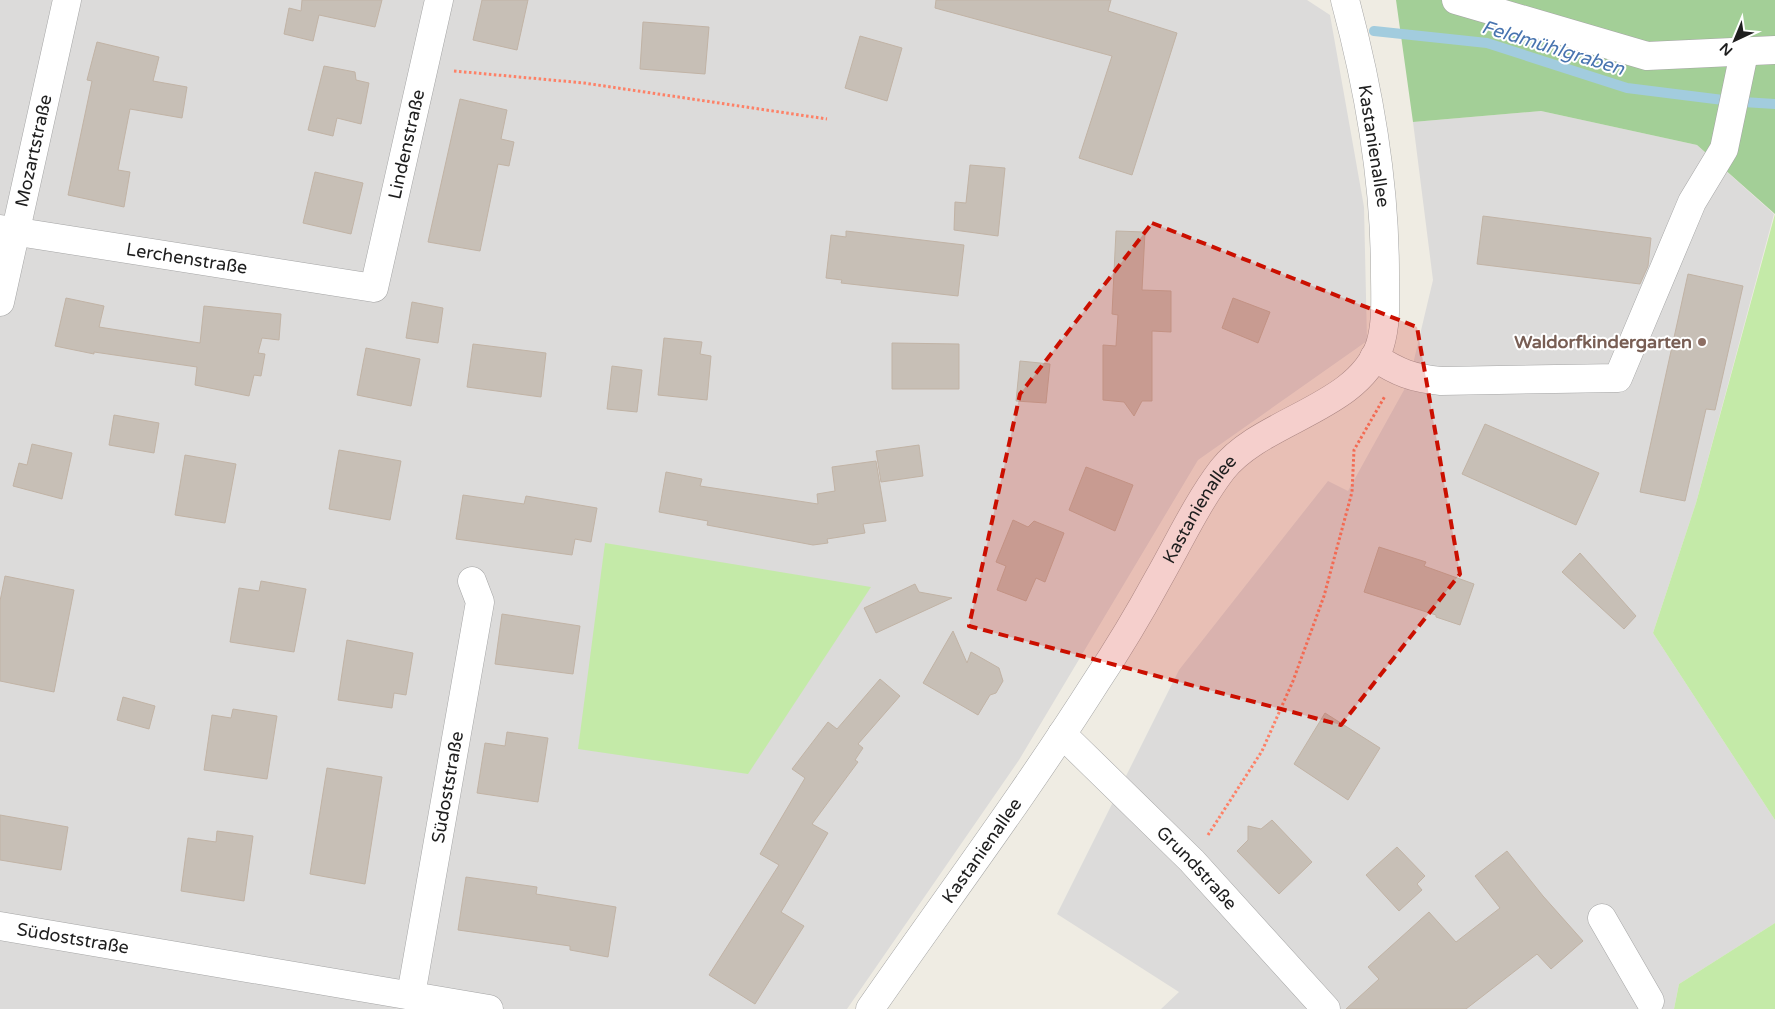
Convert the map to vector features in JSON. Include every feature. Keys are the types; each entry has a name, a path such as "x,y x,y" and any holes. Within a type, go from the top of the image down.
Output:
{"street":[{"name":"Mozartstraße","path":"0,302 8,231 67,0"},
{"name":"Lindenstraße","path":"374,288 439,0"},
{"name":"Kastanienallee","path":"870,1009 1062,734 1158,580 1207,492 1225,467 1257,441 1336,396 1365,372 1374,357 1380,344 1386,308 1385,227 1377,151 1358,52 1345,0"},
{"path":"1456,0 1647,56 1744,53 1775,50"},
{"path":"1374,357 1397,372 1413,378 1441,381 1618,378 1692,202 1724,149 1744,53"},
{"name":"Lerchenstraße","path":"8,231 374,288"},
{"name":"Südoststraße","path":"411,995 480,602 472,581"},
{"name":"Grundstraße","path":"1062,734 1192,861 1326,1009"},
{"path":"1602,918 1650,1001"},
{"name":"Südoststraße","path":"0,926 489,1009"}],"path":[{"path":"424,69 584,83 827,119"},
{"path":"1192,861 1262,751 1293,681 1324,596 1352,492 1354,450 1397,372"}],"highlighted area":[{"path":"1152,223 1417,327 1460,574 1341,725 969,626 1020,394"}],"shaded area":[{"path":"0,0 1307,0 1330,15 1364,207 1367,341 1198,460 1019,760 847,1009 0,1009"},
{"path":"1541,111 1697,145 1774,214 1696,503 1653,633 1775,820 1775,923 1679,984 1674,1009 1161,1009 1179,992 1057,914 1179,670 1328,481 1348,491 1409,381 1433,280 1413,122"}],"green space":[{"path":"1396,0 1775,0 1775,214 1697,145 1541,111 1413,122"},
{"path":"1775,214 1775,820 1653,633 1696,503"},
{"path":"605,543 871,587 748,774 578,749"},
{"path":"1775,923 1775,1009 1674,1009 1679,984"}],"building":[{"path":"302,0 382,0 375,27 319,15 313,41 284,34 289,8 301,11"},
{"path":"482,0 528,0 517,50 473,40"},
{"path":"936,0 1111,0 1108,11 1177,33 1132,175 1079,158 1112,56 935,8"},
{"path":"643,22 709,27 705,74 640,69"},
{"path":"860,36 902,48 887,101 845,88"},
{"path":"97,42 159,57 153,81 187,87 182,118 130,109 118,170 130,172 124,207 68,195 92,81 87,80"},
{"path":"324,66 355,72 356,80 369,83 361,124 337,118 333,136 308,130"},
{"path":"460,99 507,110 501,139 514,142 509,166 498,164 480,251 428,242"},
{"path":"970,165 1005,168 998,236 954,230 955,202 966,203"},
{"path":"315,172 363,183 351,234 303,223"},
{"path":"1483,216 1651,238 1648,266 1640,284 1477,264"},
{"path":"846,231 964,245 958,296 841,283 842,280 826,278 831,235 846,237"},
{"path":"1116,231 1145,232 1142,290 1171,291 1171,332 1152,331 1152,401 1142,401 1134,416 1124,402 1103,400 1103,345 1116,346 1118,315 1112,314"},
{"name":"Waldorfkindergarten","path":"1688,274 1743,286 1715,410 1706,409 1685,501 1640,492"},
{"path":"66,298 104,306 99,327 200,343 204,306 281,314 279,340 262,338 258,353 265,354 261,376 254,375 249,396 195,385 197,367 94,352 94,354 55,346"},
{"path":"1233,298 1270,312 1258,343 1222,328"},
{"path":"412,302 443,308 438,343 406,338"},
{"path":"664,338 702,342 700,354 711,356 707,400 658,395"},
{"path":"892,343 959,344 959,389 892,389"},
{"path":"473,344 546,353 541,397 467,387"},
{"path":"366,348 420,359 411,406 357,395"},
{"path":"1020,361 1050,364 1046,403 1016,401"},
{"path":"612,366 642,370 637,412 607,409"},
{"path":"114,415 159,423 154,453 109,445"},
{"path":"1485,424 1599,473 1576,525 1462,474"},
{"path":"32,444 72,453 62,499 13,486 19,463 27,465"},
{"path":"919,445 923,476 881,482 876,451"},
{"path":"339,450 401,461 390,520 329,509"},
{"path":"185,455 236,464 225,523 175,515"},
{"path":"876,461 886,521 863,524 865,533 827,539 828,543 813,545 707,525 708,521 659,512 666,472 702,479 700,486 818,504 817,494 835,491 832,467"},
{"path":"1086,467 1133,485 1115,531 1069,510"},
{"path":"463,495 524,504 526,496 597,508 591,542 575,539 572,555 456,539"},
{"path":"1013,520 1028,527 1034,521 1064,533 1045,582 1036,578 1026,601 997,590 1006,566 996,562"},
{"path":"1379,547 1426,562 1424,566 1474,584 1460,625 1436,617 1436,615 1364,592"},
{"path":"1580,553 1636,616 1624,629 1562,572"},
{"path":"5,576 74,590 54,692 0,681 0,601"},
{"path":"261,581 306,589 294,652 230,642 239,588 259,591"},
{"path":"915,584 919,592 952,598 876,633 864,608"},
{"path":"502,614 580,626 573,674 495,664"},
{"path":"953,631 967,663 971,652 999,668 1003,681 996,693 990,695 978,715 923,683"},
{"path":"347,640 413,653 406,695 394,693 392,708 338,700"},
{"path":"880,679 900,696 858,744 863,748 855,760 858,762 812,824 828,833 781,912 804,926 755,1004 709,975 779,865 760,854 805,778 792,769 828,722 837,729"},
{"path":"123,697 155,706 149,729 117,720"},
{"path":"233,709 277,716 267,779 204,770 212,715 231,718"},
{"path":"1325,713 1380,748 1348,800 1294,764"},
{"path":"507,732 548,738 538,802 477,793 485,743 505,746"},
{"path":"327,768 382,777 365,884 310,874"},
{"path":"0,815 68,827 61,870 0,860"},
{"path":"1272,820 1312,862 1279,894 1237,851 1248,840 1248,826 1261,829"},
{"path":"217,831 253,836 244,901 181,891 188,838 216,842"},
{"path":"1397,847 1425,876 1417,884 1422,890 1399,911 1366,875"},
{"path":"1507,851 1543,896 1583,941 1551,969 1537,954 1466,1009 1346,1009 1379,979 1368,967 1429,912 1456,942 1500,908 1475,876"},
{"path":"466,877 537,887 536,894 616,907 608,957 570,950 570,946 458,930"}],"waterway":[{"name":"Feldmühlgraben","path":"1374,31 1487,43 1627,88 1723,100"},
{"name":"Feldmühlgraben","path":"1743,102 1775,104"}],"place":[{"name":"Waldorfkindergarten","path":"1702,342"}]}
